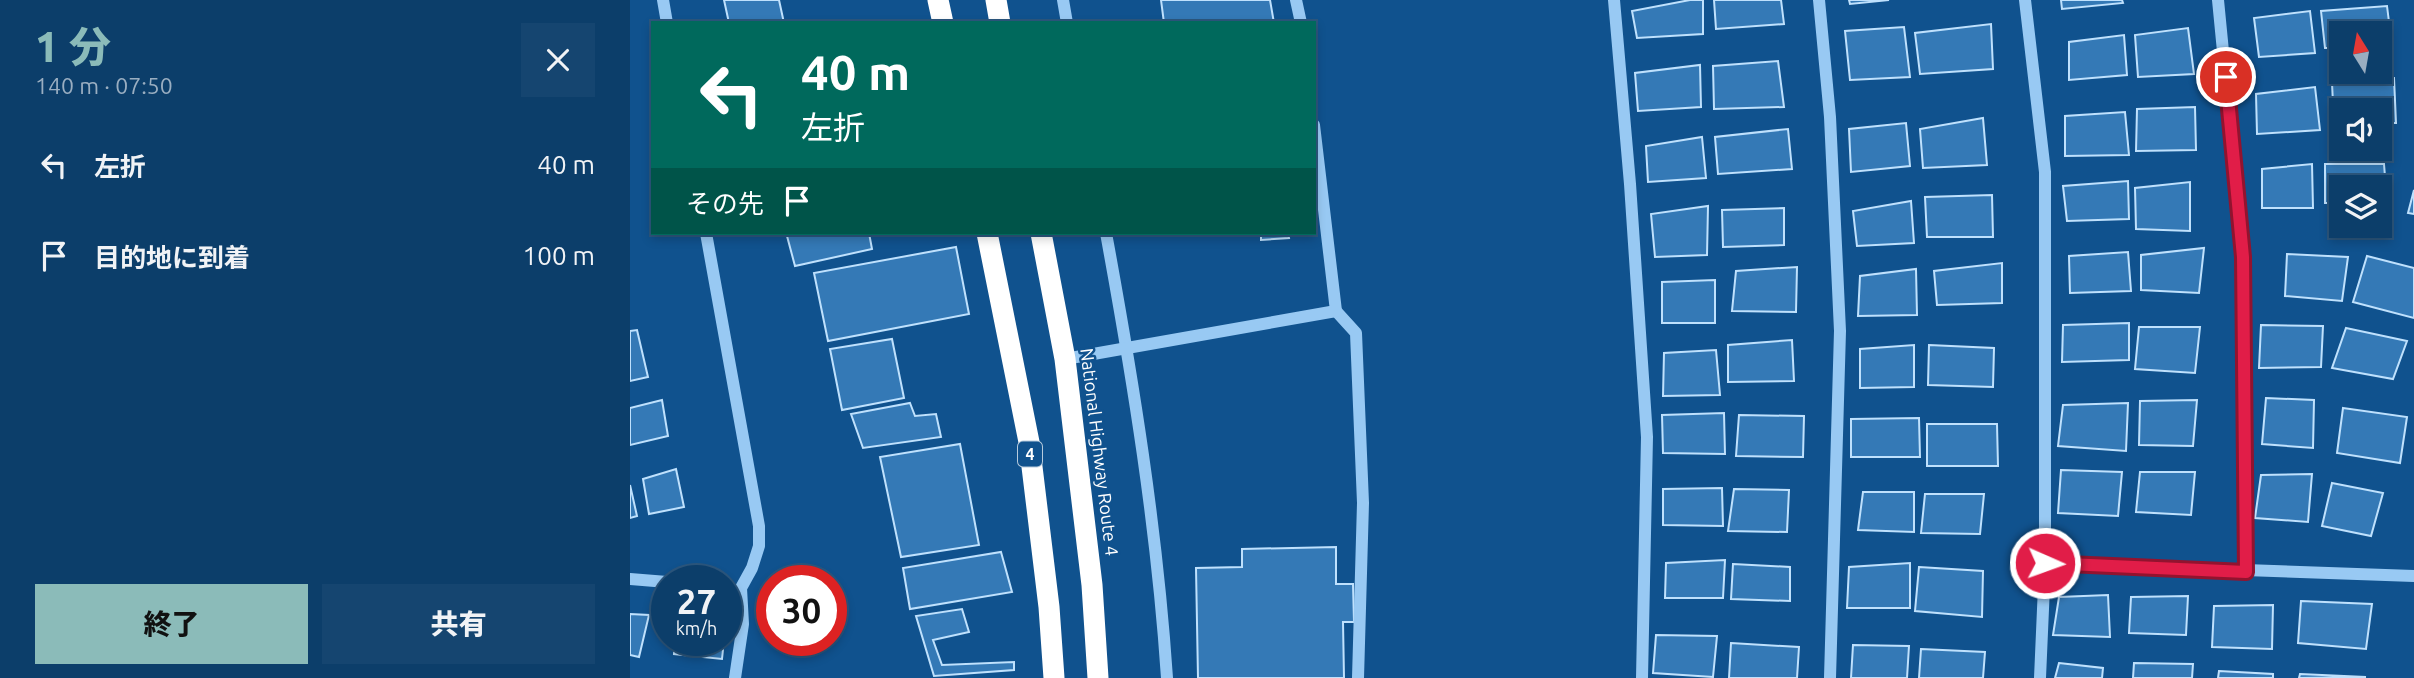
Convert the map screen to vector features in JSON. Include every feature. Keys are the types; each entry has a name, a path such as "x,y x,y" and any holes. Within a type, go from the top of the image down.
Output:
{"highway":[{"path":"938,0 943,21"},
{"path":"996,0 1000,21"},
{"name":"4","path":"987,235 1028,442 1049,607 1054,678"},
{"name":"National Highway Route 4","path":"1041,235 1065,359 1092,585 1098,678"}],"street":[{"path":"663,0 667,21"},
{"path":"1063,0 1067,21"},
{"path":"1297,0 1301,21"},
{"path":"1614,0 1647,437 1642,678"},
{"path":"1819,0 1830,117 1840,331 1830,678"},
{"path":"2025,0 2045,172 2045,563 2039,678"},
{"path":"2218,0 2243,257 2246,572"},
{"path":"1316,142 1336,311 1356,333 1363,503 1358,678"},
{"path":"706,235 760,526 759,546 752,568 742,586"},
{"path":"1106,235 1142,444 1161,596 1167,678"},
{"path":"1065,359 1336,311"},
{"path":"2045,563 2414,576"},
{"path":"630,579 651,581"},
{"path":"742,606 742,632"},
{"path":"736,678 739,656"}],"building":[{"path":"724,0 779,0 784,21 729,21"},
{"path":"1161,0 1270,0 1274,21 1164,21"},
{"path":"1703,0 1703,34 1637,38 1632,11"},
{"path":"1714,0 1781,0 1784,24 1716,29"},
{"path":"1849,0 1889,0 1850,4"},
{"path":"2061,0 2122,0 2123,3 2062,9"},
{"path":"2387,6 2389,21 2329,21 2329,48 2325,48 2321,11"},
{"path":"2310,11 2315,53 2259,57 2254,18"},
{"path":"1991,24 1993,69 1920,74 1915,33"},
{"path":"1904,27 1910,77 1850,80 1845,31"},
{"path":"2188,28 2194,74 2138,77 2135,35"},
{"path":"2124,35 2127,75 2069,80 2069,42"},
{"path":"1778,61 1784,107 1714,109 1713,66"},
{"path":"1700,65 1701,107 1638,111 1635,73"},
{"path":"2392,78 2396,123 2392,123 2392,98 2333,98 2332,84 2392,84"},
{"path":"2315,87 2320,130 2257,134 2256,94"},
{"path":"2195,107 2196,150 2136,151 2137,109"},
{"path":"2125,112 2129,155 2065,156 2065,116"},
{"path":"1983,118 1987,165 1923,168 1920,129"},
{"path":"1906,123 1910,166 1851,172 1849,129"},
{"path":"1788,129 1792,169 1718,174 1715,137"},
{"path":"1702,137 1706,178 1648,182 1646,146"},
{"path":"2312,164 2313,208 2262,208 2262,169"},
{"path":"2325,164 2384,164 2385,175 2329,175 2329,203 2325,203"},
{"path":"2128,181 2129,219 2067,221 2063,186"},
{"path":"2190,182 2190,231 2136,229 2135,188"},
{"path":"2414,190 2414,214 2408,213"},
{"path":"1992,195 1993,237 1927,237 1925,197"},
{"path":"1911,201 1914,243 1857,246 1853,211"},
{"path":"1708,206 1707,255 1655,257 1651,214"},
{"path":"1784,208 1784,245 1723,247 1722,210"},
{"path":"869,235 872,249 795,266 787,236"},
{"path":"1261,235 1288,235 1289,238 1261,240"},
{"path":"956,247 969,314 828,341 814,273"},
{"path":"2204,248 2199,293 2141,290 2141,255"},
{"path":"2128,252 2131,291 2070,293 2069,256"},
{"path":"2287,254 2348,257 2342,301 2285,296"},
{"path":"2367,256 2414,268 2414,318 2353,302"},
{"path":"2002,263 2002,303 1937,305 1934,271"},
{"path":"1797,267 1796,312 1732,311 1736,271"},
{"path":"1916,269 1917,315 1858,316 1860,276"},
{"path":"1715,280 1715,323 1662,323 1662,282"},
{"path":"2129,323 2129,360 2062,362 2063,325"},
{"path":"2261,325 2323,326 2321,367 2259,368"},
{"path":"2139,327 2200,327 2195,373 2135,369"},
{"path":"2346,328 2407,341 2393,379 2332,368"},
{"path":"637,330 648,377 630,381 630,331"},
{"path":"892,339 904,398 842,410 830,349"},
{"path":"1792,340 1794,381 1728,382 1728,345"},
{"path":"1914,345 1914,387 1860,388 1860,349"},
{"path":"1929,345 1994,348 1993,387 1928,385"},
{"path":"1716,350 1720,395 1663,396 1664,353"},
{"path":"2266,398 2314,400 2313,448 2262,444"},
{"path":"662,400 668,436 630,445 630,408"},
{"path":"2197,400 2193,446 2139,445 2140,401"},
{"path":"910,403 915,416 936,414 941,437 863,448 851,414"},
{"path":"2128,403 2126,451 2058,446 2063,405"},
{"path":"2343,408 2407,417 2400,463 2337,453"},
{"path":"1724,413 1725,454 1663,453 1662,415"},
{"path":"1739,415 1804,416 1803,457 1736,456"},
{"path":"1919,418 1920,457 1851,457 1851,419"},
{"path":"1927,424 1997,424 1998,466 1927,466"},
{"path":"960,444 979,545 901,557 880,457"},
{"path":"676,469 684,507 649,514 643,479"},
{"path":"2061,470 2122,472 2118,516 2058,513"},
{"path":"2140,472 2195,472 2191,515 2136,512"},
{"path":"2312,474 2308,522 2255,518 2261,475"},
{"path":"2332,483 2383,493 2371,536 2322,526"},
{"path":"630,485 637,516 630,518"},
{"path":"1722,488 1723,526 1663,525 1663,489"},
{"path":"1734,489 1789,490 1787,532 1728,531"},
{"path":"1863,492 1914,492 1914,532 1858,530"},
{"path":"1925,494 1984,494 1980,534 1921,533"},
{"path":"1336,547 1336,584 1353,584 1354,622 1343,622 1344,678 1198,678 1196,568 1242,567 1242,549"},
{"path":"1001,552 1012,592 910,609 903,568"},
{"path":"1725,560 1723,598 1665,598 1666,563"},
{"path":"1910,563 1910,608 1847,608 1849,567"},
{"path":"1733,564 1790,567 1790,601 1731,599"},
{"path":"1919,567 1983,571 1982,617 1915,611"},
{"path":"2108,595 2110,637 2053,635 2059,597"},
{"path":"2188,596 2186,635 2129,633 2131,597"},
{"path":"2301,601 2372,604 2366,649 2298,643"},
{"path":"2273,605 2272,649 2212,647 2214,606"},
{"path":"962,609 969,632 933,640 942,665 1014,662 1014,670 934,676 916,616"},
{"path":"630,614 649,615 639,657 630,655"},
{"path":"1656,635 1717,636 1713,677 1653,673"},
{"path":"1731,643 1799,647 1797,678 1729,678"},
{"path":"1853,645 1909,646 1907,678 1851,678"},
{"path":"1921,649 1985,652 1983,678 1919,678"},
{"path":"693,656 722,656 722,659"},
{"path":"2059,663 2103,668 2102,678 2055,678"},
{"path":"2134,663 2193,664 2192,678 2133,678"},
{"path":"2219,671 2273,674 2273,678 2218,678"},
{"path":"2300,674 2366,677 2299,678"}],"route":[{"path":"2045,563 2246,572 2243,257 2226,77"}]}
